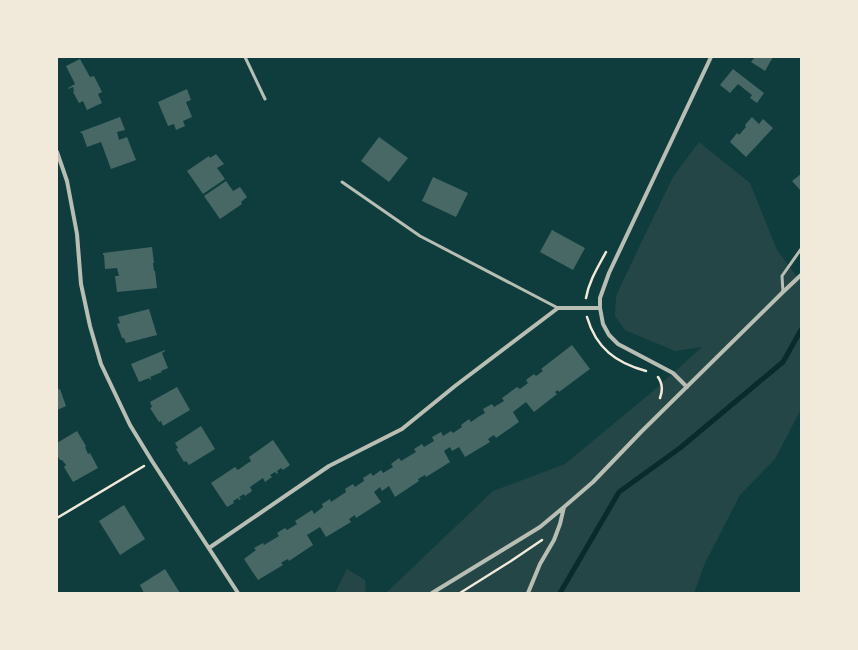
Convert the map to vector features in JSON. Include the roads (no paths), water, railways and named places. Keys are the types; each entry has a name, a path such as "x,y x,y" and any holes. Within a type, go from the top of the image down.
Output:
{"street":[{"path":"686,387 673,373 618,344 609,335 603,324 600,298 609,274 711,57"},
{"path":"57,152 67,182 77,234 81,284 90,326 101,364 130,425 238,593"},
{"path":"432,593 540,527 564,507 593,482 686,387 801,275"},
{"path":"209,548 329,466 402,429 455,386 558,308 600,308"},
{"path":"528,593 540,564 554,540 564,507"}],"lane":[{"path":"245,57 265,99"},
{"path":"342,182 420,236 558,308"},
{"path":"783,292 782,276 801,249"}],"waterway":[{"path":"560,593 619,492 680,448 783,362 801,330"}]}
